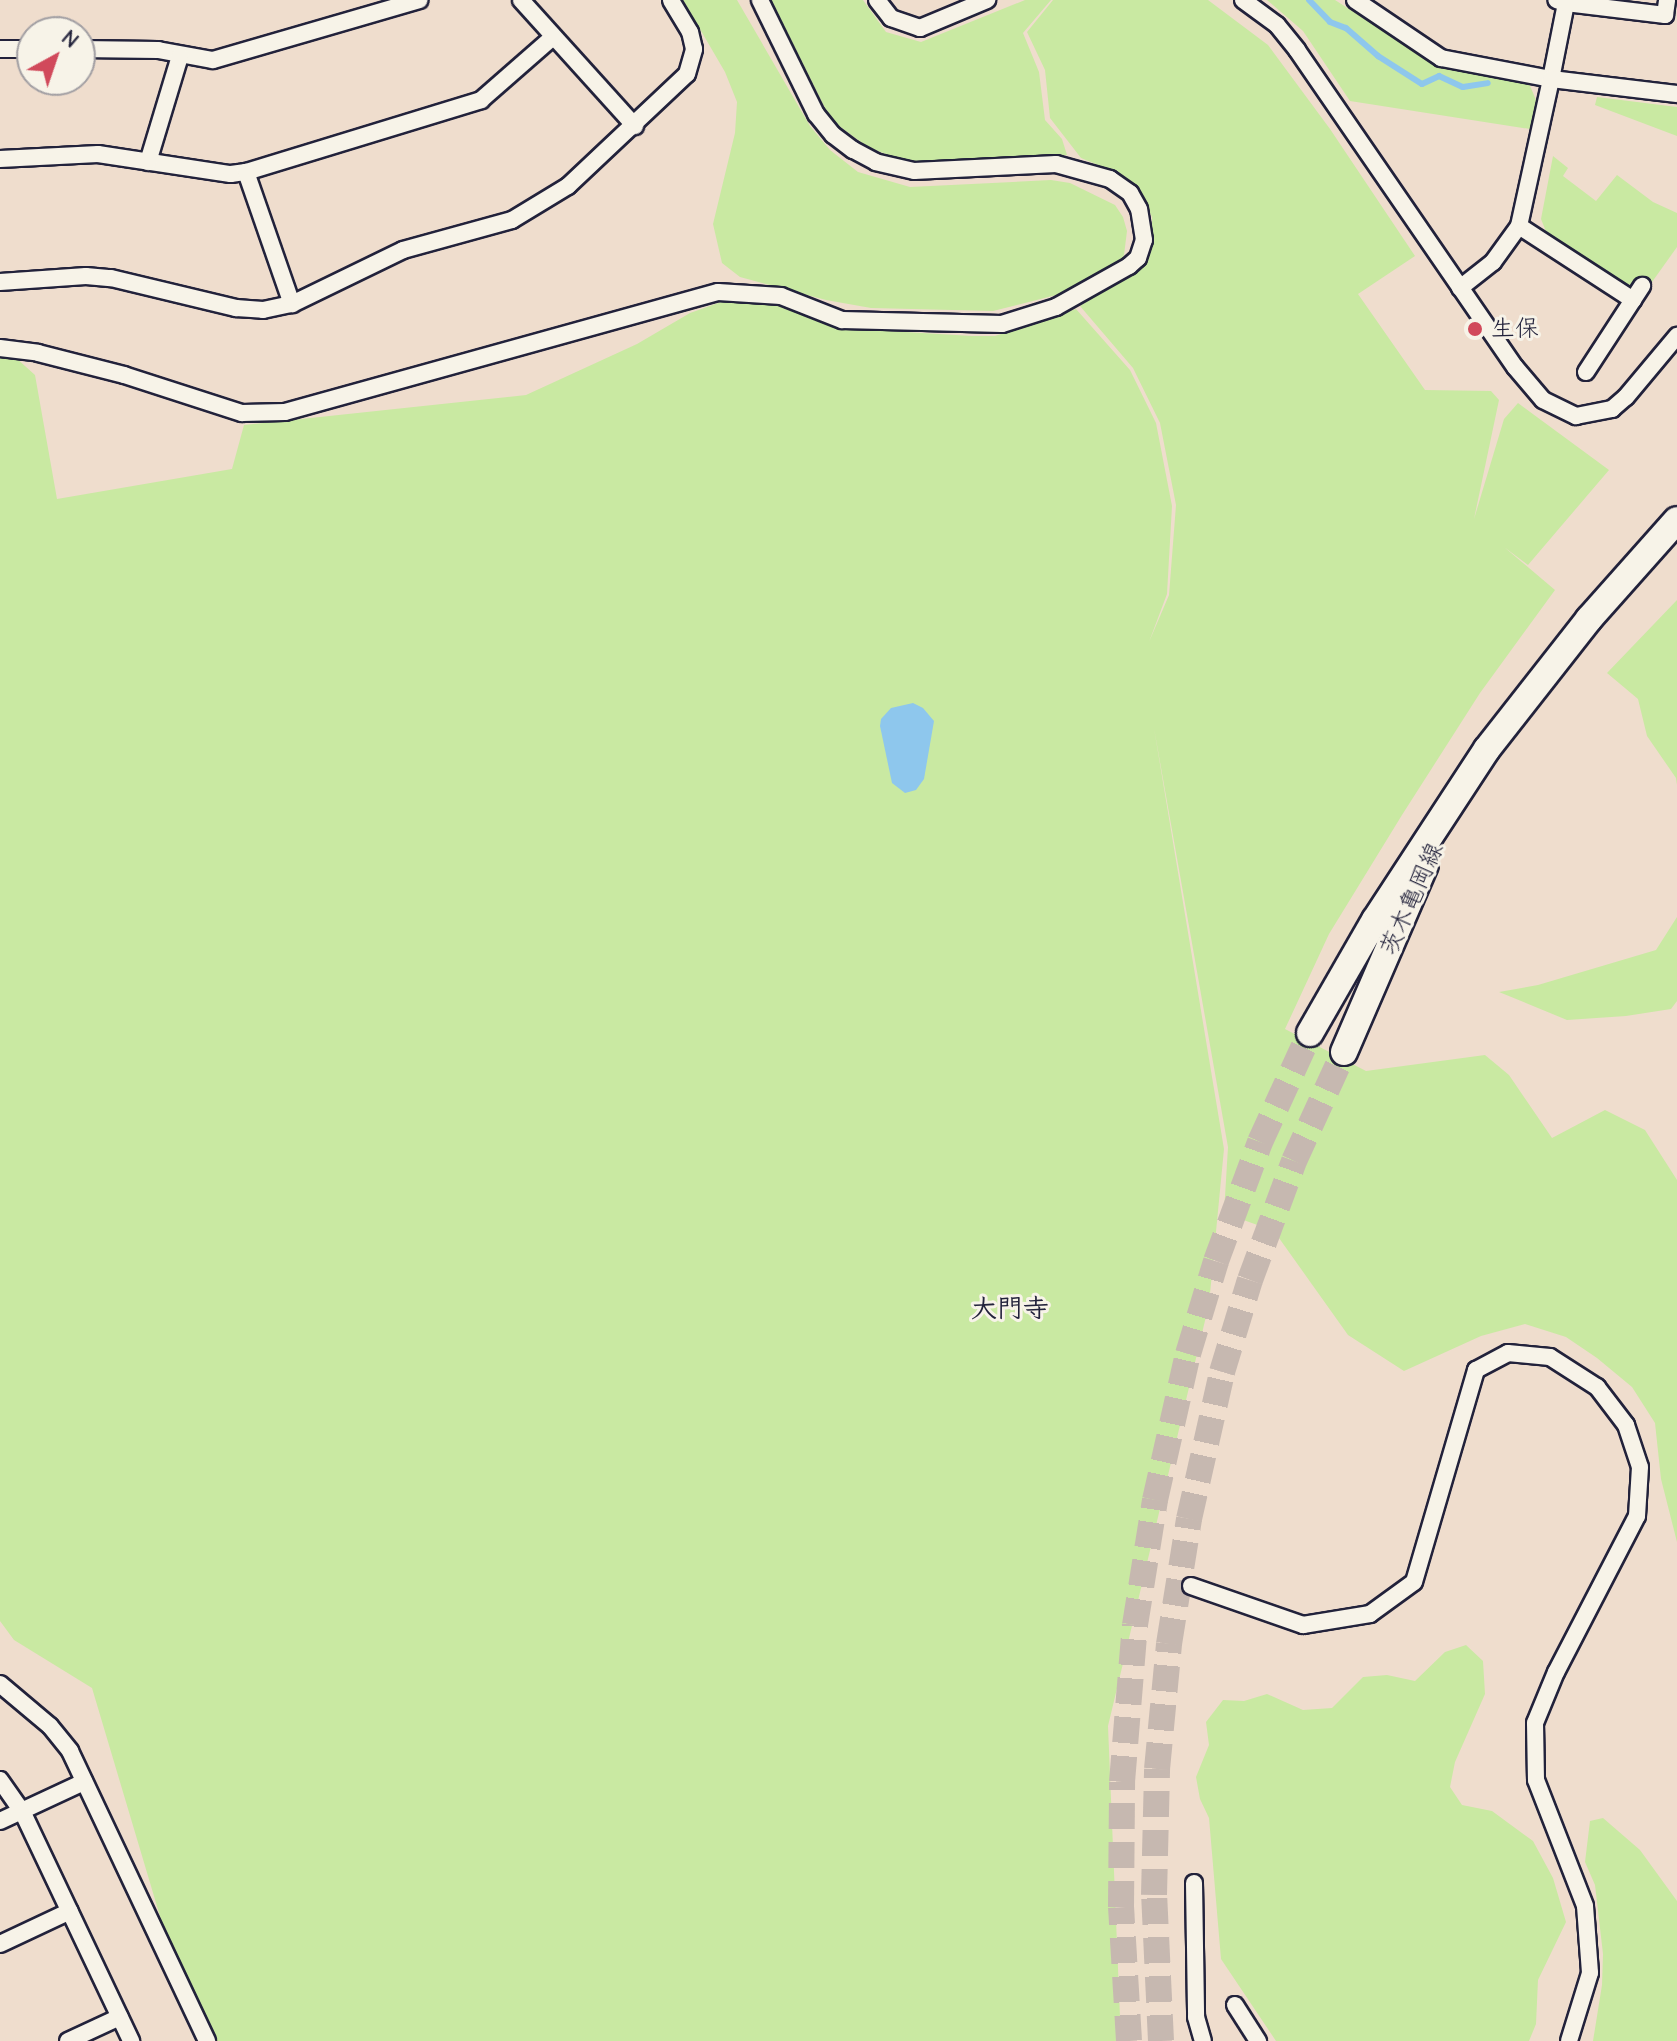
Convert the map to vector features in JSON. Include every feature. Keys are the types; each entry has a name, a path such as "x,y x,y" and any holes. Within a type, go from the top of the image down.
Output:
{"main road":[{"name":"茨木亀岡線","path":"1310,1033 1386,926 1487,749 1589,619 1677,520"},
{"name":"茨木亀岡線","path":"1344,1052 1386,926"}],"street":[{"path":"96,49 158,50 213,60 419,0"},
{"path":"521,0 635,126"},
{"path":"0,282 86,276 111,278 236,308 263,310 292,304 403,250 512,220 568,186 678,85 693,62 690,32 671,0"},
{"path":"0,348 38,353 124,375 242,413 285,412 718,292 774,294 842,320 1002,324 1056,307 1124,270 1138,258 1144,240 1139,209 1130,193 1110,179 1056,164 914,171 876,162 853,150 833,135 816,114 760,0"},
{"path":"877,0 891,18 920,28 987,0"},
{"path":"1243,0 1277,25 1297,50 1460,288 1537,394 1550,406 1567,414 1594,415 1619,403 1677,336"},
{"path":"1355,0 1441,58 1551,79 1677,94"},
{"path":"1460,288 1493,262 1519,226 1551,79 1561,1 1670,11"},
{"path":"0,159 98,154 231,174 246,172 481,100 553,37"},
{"path":"148,162 180,56"},
{"path":"246,172 292,304"},
{"path":"1519,226 1638,293 1586,372"},
{"path":"1191,1586 1303,1625 1370,1614 1414,1582 1476,1370 1508,1353 1550,1357 1597,1387 1626,1425 1640,1467 1637,1516 1556,1672 1535,1723 1536,1780 1585,1906 1590,1973 1569,2041"},
{"path":"0,1684 50,1726 70,1751 207,2041"},
{"path":"0,1780 22,1811 131,2041"},
{"path":"0,1821 84,1782"},
{"path":"1194,1883 1196,2017 1203,2041"},
{"path":"0,1944 70,1911"},
{"path":"1235,2005 1258,2041"},
{"path":"68,2041 120,2017"}],"green space":[{"path":"683,0 737,0 810,126 830,150 858,172 910,187 1051,180 1070,183 1115,205 1127,231 1124,255 1119,263 1076,290 993,311 871,308 826,300 740,277 722,263 713,224 735,133 737,102 725,72"},
{"path":"771,0 863,0 886,32 921,42 1025,0 1051,0 1023,33 1039,72 1045,120 1062,139 1067,155 926,163 903,160 869,148 831,120"},
{"path":"1053,0 1208,0 1268,45 1330,129 1415,256 1358,294 1425,390 1491,391 1499,400 1474,519 1504,419 1518,403 1609,470 1528,565 1504,547 1555,590 1480,693 1402,815 1329,934 1285,1029 1366,1071 1485,1055 1509,1075 1552,1138 1605,1110 1645,1130 1677,1180 1677,1542 1661,1479 1655,1423 1632,1387 1597,1358 1566,1337 1525,1324 1481,1336 1404,1371 1348,1335 1274,1231 1224,1213 1228,1147 1154,728 1224,1149 1209,1304 1108,1726 1121,2041 216,2041 205,2031 176,1970 92,1688 14,1640 0,1621 0,355 15,357 35,375 57,499 232,469 244,425 526,395 637,344 690,313 721,302 787,305 839,328 972,336 995,336 1076,309 1130,370 1156,423 1172,506 1167,594 1149,642 1169,595 1176,505 1160,423 1133,368 1080,306 1141,266 1152,237 1152,217 1143,198 1129,183 1115,172 1081,158 1050,118 1045,70 1027,32"},
{"path":"1267,0 1335,0 1438,66 1528,81 1536,100 1530,129 1350,101 1303,31"},
{"path":"1597,97 1677,107 1677,136 1595,105"},
{"path":"1553,156 1568,168 1563,176 1596,201 1617,175 1653,202 1677,213 1677,247 1652,282 1626,285 1547,234 1541,219"},
{"path":"1677,600 1677,785 1676,778 1647,736 1638,699 1607,673"},
{"path":"1677,917 1677,1001 1671,1009 1567,1020 1499,992 1538,985 1656,950"},
{"path":"1466,1645 1483,1661 1485,1694 1455,1762 1450,1787 1462,1805 1492,1811 1533,1841 1553,1878 1566,1922 1538,1980 1536,2024 1529,2041 1276,2041 1221,1959 1209,1818 1200,1799 1196,1777 1209,1745 1206,1722 1223,1700 1244,1701 1267,1694 1303,1710 1332,1708 1363,1677 1387,1675 1415,1681 1445,1652"},
{"path":"1603,1818 1640,1850 1677,1901 1677,2041 1593,2041 1602,1985 1603,1954 1595,1885 1585,1862 1590,1821"}],"water":[{"path":"913,703 923,708 934,721 924,779 916,790 905,793 892,783 880,726 881,719 891,708"}],"waterway":[{"path":"1309,0 1330,22 1346,28 1378,56 1422,84 1439,76 1463,87 1488,83"}],"tunnel":[{"path":"1129,2041 1121,1907 1122,1782 1135,1625 1155,1500 1188,1354 1216,1261 1260,1142 1310,1033"},
{"path":"1161,2041 1154,1895 1157,1769 1169,1644 1189,1519 1222,1372 1250,1280 1294,1161 1344,1052"}],"place":[{"name":"生保","path":"1475,329"}],"district":[{"name":"大門寺","path":"1010,1310"}]}
